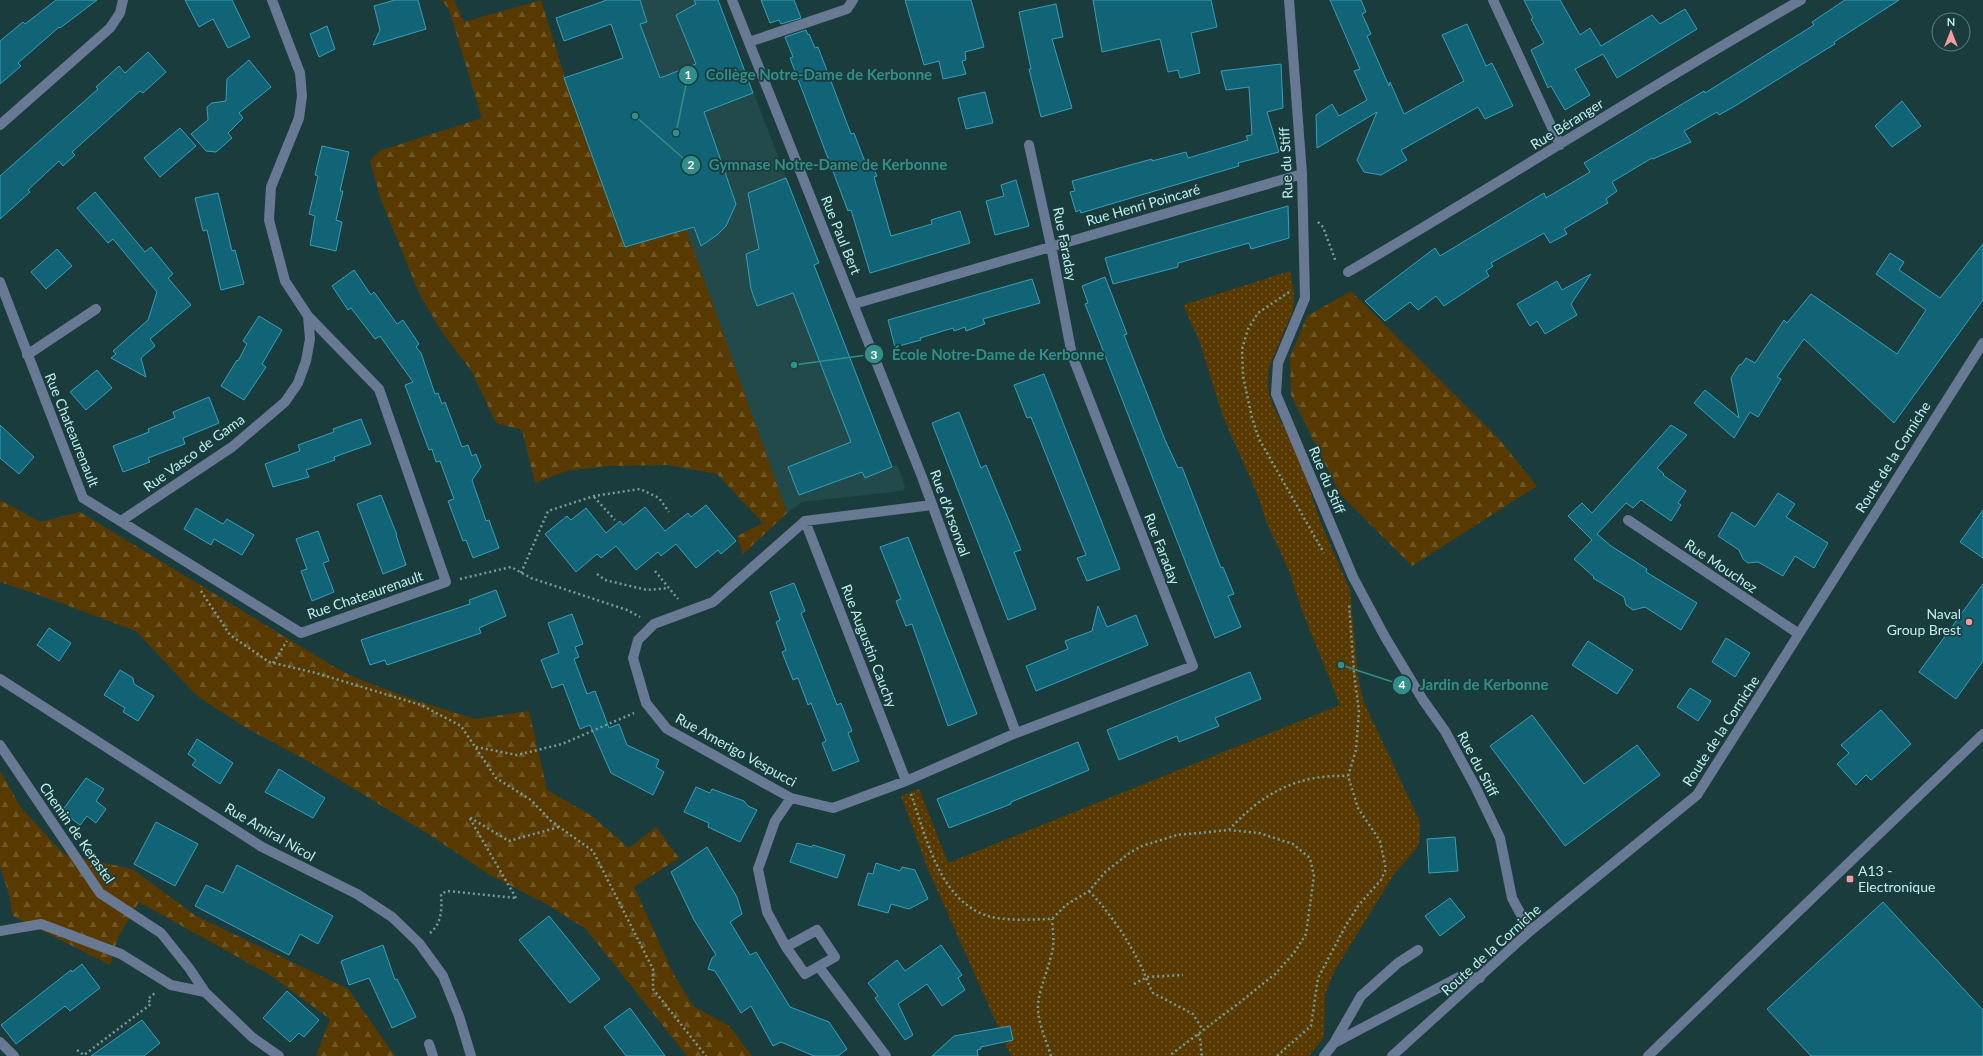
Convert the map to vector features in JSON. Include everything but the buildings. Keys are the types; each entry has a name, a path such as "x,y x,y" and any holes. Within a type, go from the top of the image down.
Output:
{"street":[{"path":"0,125 110,28 120,13 123,0"},
{"name":"Rue Vasco de Gama","path":"121,522 232,447 285,402 298,383 306,362 310,339 308,316 285,281 269,220 271,187 299,118 302,96 300,73 272,0"},
{"name":"Rue Paul Bert","path":"732,0 854,304"},
{"path":"749,42 847,9 853,0"},
{"name":"Rue du Stiff","path":"1289,0 1302,174 1305,298 1278,362 1276,394 1353,576 1385,637 1423,700 1445,730 1475,786 1500,838 1512,898 1530,931"},
{"path":"1493,0 1560,145"},
{"name":"Rue Béranger","path":"1343,270 1560,145 1704,55 1801,0"},
{"name":"Rue Faraday","path":"906,781 1016,733 1193,666 1072,355 1051,246 1029,145"},
{"name":"Rue Henri Poincaré","path":"854,304 1302,174"},
{"name":"Rue Chateaurenault","path":"0,282 83,498 301,633 446,582 379,389 308,316"},
{"name":"Rue d'Arsonval","path":"854,304 932,505 1016,733"},
{"path":"27,355 96,308"},
{"name":"Route de la Corniche","path":"1392,1056 1480,978 1530,931 1697,795 1983,343"},
{"path":"805,521 932,505"},
{"name":"Rue Mouchez","path":"1628,520 1799,634"},
{"name":"Rue Amerigo Vespucci","path":"805,521 713,602 654,624 638,640 633,658 646,703 667,729 791,798 833,808 906,781"},
{"name":"Rue Augustin Cauchy","path":"805,521 906,781"},
{"name":"Rue Amiral Nicol","path":"0,679 262,847 357,894 392,917 419,943 443,976 459,1016 471,1056"},
{"path":"1648,1056 1983,734"},
{"name":"Chemin de Kerastel","path":"0,746 100,893 161,933 189,968 205,992 252,1037 279,1056"},
{"path":"786,947 817,930 835,957 805,974 786,947 767,912 758,870 775,821 791,798"},
{"path":"0,931 41,924 121,954 171,984 205,992"},
{"path":"1324,1056 1334,1044 1361,996 1398,963 1418,950"},
{"path":"819,967 886,1056"},
{"path":"1334,1044 1461,976 1480,978"},
{"path":"0,1042 14,1056"},
{"path":"429,1044 433,1056"}],"path":[{"path":"1303,214 1312,214 1323,227 1343,270"},
{"path":"521,573 548,511 594,496 640,489 659,498 669,512"},
{"path":"594,496 614,520"},
{"path":"446,582 510,567 531,578 627,610 654,624"},
{"path":"655,571 689,611"},
{"path":"597,574 605,580 647,590 669,588"},
{"path":"201,590 230,635 273,663 316,673 421,705 461,726 496,778 531,800 551,821 593,851 653,969 653,989 706,1056"},
{"path":"1277,1056 1311,1026 1318,978 1358,906 1381,880 1386,869 1380,841 1358,808 1348,776 1356,750 1359,711 1354,673 1349,602"},
{"path":"273,663 296,630"},
{"path":"475,747 517,755 562,744 649,707"},
{"path":"1229,830 1254,804 1271,793 1313,778 1324,776 1348,776"},
{"path":"906,781 933,854 948,886 963,903 980,913 997,918 1052,919 1066,904 1089,891 1105,872 1122,858 1142,846 1177,835 1229,830 1259,833 1293,844 1310,858 1314,876 1306,934 1294,953 1275,974 1169,1056"},
{"path":"436,928 442,910 441,894 447,891 516,898 469,817 509,841 559,827"},
{"path":"1089,891 1106,908 1120,927 1147,977 1153,993 1193,1014 1203,1030"},
{"path":"1051,1056 1040,1020 1038,1006 1041,988 1052,956 1054,941 1052,919"},
{"path":"1134,984 1147,977 1183,975"},
{"path":"76,1050 84,1055 151,1004 148,999"},
{"path":"1198,1034 1201,1040 1202,1056"}],"shaded area":[{"path":"602,0 718,0 819,263 814,265 892,467 897,465 905,486 903,491 802,502 787,513 698,264 565,78 623,58"}],"green space":[{"path":"442,0 454,0 464,22 541,0 565,78 686,229 787,513 743,554 737,536 763,523 717,474 668,465 607,466 566,471 535,483 522,430 496,423 472,372 440,329 419,293 381,200 370,161 379,151 482,118 449,10"},
{"path":"1290,271 1294,292 1293,310 1269,367 1269,395 1275,410 1303,463 1320,521 1350,590 1358,676 1363,700 1419,820 1419,842 1416,849 1394,874 1335,970 1325,994 1324,1037 1309,1056 1011,1056 928,869 901,796 919,789 948,863 1340,705 1303,613 1289,571 1266,521 1258,496 1223,417 1199,340 1183,305"},
{"path":"1351,291 1499,439 1537,486 1412,566 1340,494 1291,395 1290,357 1307,316"},
{"path":"0,500 40,522 80,512 338,669 363,681 418,701 475,719 529,711 547,790 592,816 629,848 656,827 679,858 634,887 673,973 693,1006 729,1026 752,1056 687,1056 586,929 548,905 490,875 428,834 310,762 248,729 197,696 136,631 0,582"},
{"path":"0,771 22,809 64,854 132,869 196,916 348,989 395,1056 316,1056 330,1019 270,975 139,902 118,937 110,965 13,916 8,891 0,867"}],"place":[{"name":"Gymnase Notre-Dame de Kerbonne","path":"635,116"},
{"name":"Collège Notre-Dame de Kerbonne","path":"676,133"},
{"name":"École Notre-Dame de Kerbonne","path":"794,365"},
{"name":"Naval Group Brest","path":"1969,622"},
{"name":"Jardin de Kerbonne","path":"1341,665"},
{"name":"A13 - Electronique","path":"1850,879"}]}
